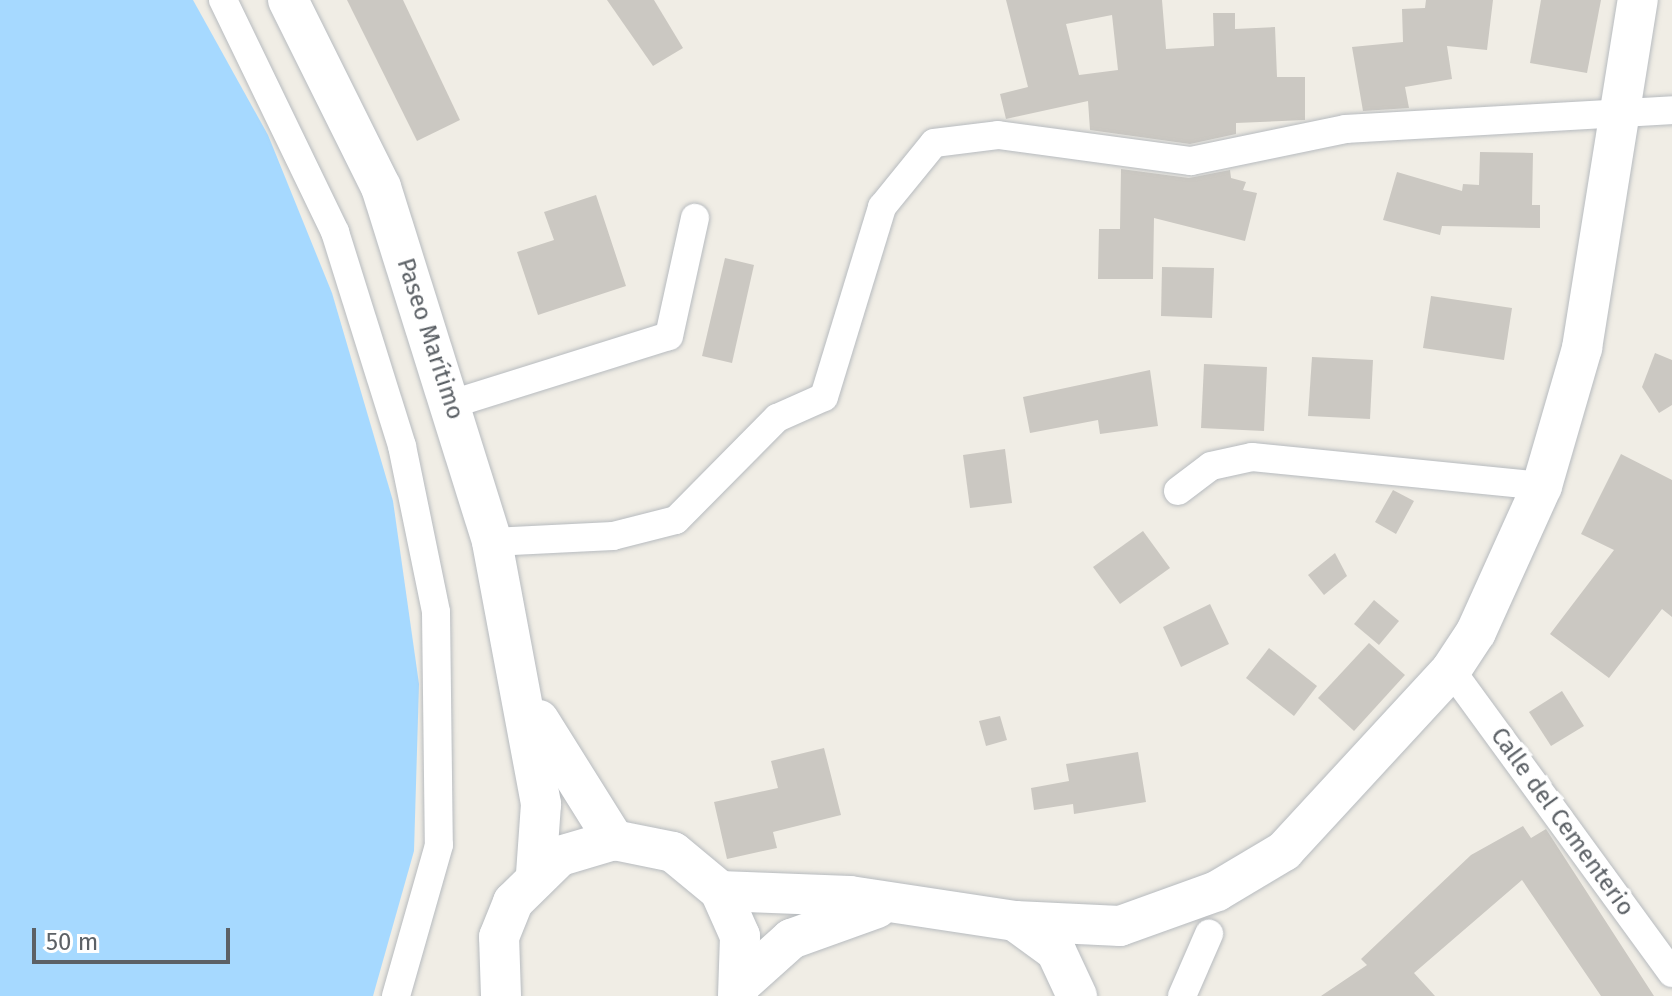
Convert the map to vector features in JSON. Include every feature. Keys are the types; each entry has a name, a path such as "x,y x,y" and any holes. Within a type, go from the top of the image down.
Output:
{"main road":[{"name":"Paseo Marítimo","path":"288,0 381,187 452,404 492,542 525,695 541,804 536,873"},
{"path":"720,891 850,896 889,905 1015,921 1120,926 1217,891 1284,851 1451,670 1476,632 1542,486 1582,348 1638,0"},
{"name":"Paseo Marítimo","path":"525,695 614,840"},
{"path":"501,996 499,937 513,902 536,873 586,845 614,840 673,852 720,891 740,936 739,991"},
{"path":"739,991 819,924 889,905"},
{"path":"1015,921 1056,951 1077,996"}],"street":[{"path":"223,0 335,232 402,446 436,612 439,845 396,996"},
{"path":"492,542 613,536 676,520 777,418 824,397 882,207 934,143 998,135 1191,161 1346,129 1516,115 1619,116 1672,110"},
{"path":"452,404 669,336 695,218"},
{"path":"1178,491 1211,466 1252,457 1542,486"},
{"name":"Calle del Cementerio","path":"1451,670 1672,973"},
{"path":"1182,996 1209,934"}],"water":[{"path":"0,0 193,0 268,135 332,293 393,501 419,684 414,851 373,996 0,996"}],"building":[{"path":"347,0 403,0 460,120 417,141"},
{"path":"607,0 654,0 683,48 653,66"},
{"path":"1006,0 1162,0 1166,49 1214,46 1213,13 1235,13 1235,29 1275,27 1277,77 1305,77 1305,120 1236,123 1236,134 1190,144 1090,130 1088,101 1006,119 1000,94 1028,87","holes":["1112,15 1118,70 1079,75 1066,24"]},
{"path":"1426,0 1493,0 1487,50 1447,46 1452,79 1405,87 1409,108 1363,111 1352,47 1403,42 1402,9 1425,8"},
{"path":"1541,0 1601,0 1587,73 1530,63"},
{"path":"1480,152 1533,153 1532,205 1540,205 1540,228 1442,226 1440,235 1383,220 1397,172 1462,191 1463,184 1479,185"},
{"path":"1121,169 1189,178 1230,170 1231,178 1246,182 1243,190 1257,193 1245,241 1154,218 1153,279 1098,279 1099,229 1120,229"},
{"path":"596,195 626,286 538,315 517,252 554,240 544,212"},
{"path":"725,258 754,265 732,363 702,356"},
{"path":"1162,267 1214,268 1212,318 1161,316"},
{"path":"1431,296 1512,308 1504,360 1423,348"},
{"path":"1655,353 1672,360 1672,405 1659,413 1642,387"},
{"path":"1312,357 1373,360 1370,419 1308,416"},
{"path":"1204,364 1267,367 1264,431 1201,428"},
{"path":"1150,370 1158,426 1100,434 1098,420 1030,433 1023,397"},
{"path":"1005,449 1012,503 970,508 963,455"},
{"path":"1621,454 1672,480 1672,617 1662,609 1609,678 1550,634 1614,550 1581,534"},
{"path":"1393,490 1414,501 1396,534 1375,522"},
{"path":"1143,531 1170,568 1120,604 1093,567"},
{"path":"1335,553 1347,576 1324,595 1308,575"},
{"path":"1374,600 1399,621 1379,645 1354,624"},
{"path":"1210,604 1229,644 1181,667 1163,627"},
{"path":"1369,643 1405,675 1354,731 1318,698"},
{"path":"1269,648 1317,686 1294,716 1246,678"},
{"path":"1562,691 1584,726 1551,746 1529,712"},
{"path":"1000,716 1007,740 986,746 979,721"},
{"path":"824,748 841,815 773,832 777,848 727,859 714,802 778,788 771,761"},
{"path":"1138,752 1146,802 1074,814 1073,804 1034,810 1031,788 1069,781 1066,764"},
{"path":"1523,826 1531,838 1546,829 1654,996 1601,996 1522,880 1414,973 1435,996 1321,996 1367,965 1361,959 1471,855"}]}
